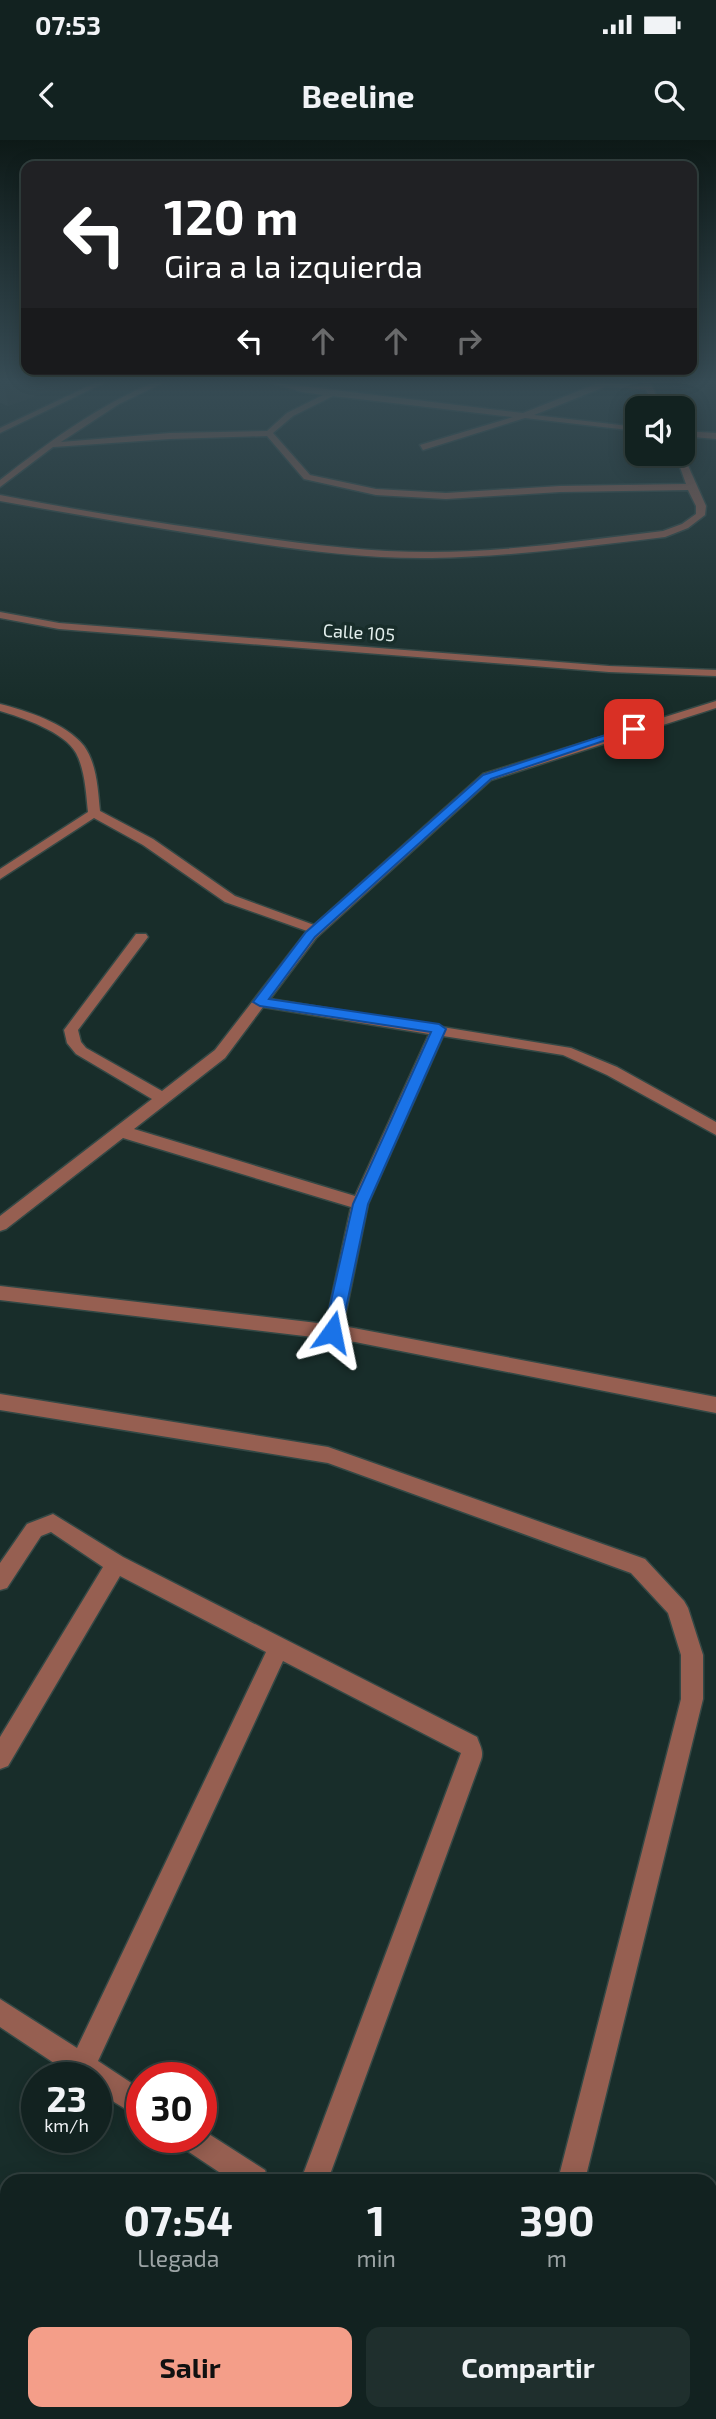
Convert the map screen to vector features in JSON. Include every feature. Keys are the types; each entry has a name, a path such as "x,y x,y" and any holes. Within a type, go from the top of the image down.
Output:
{"street":[{"path":"359,488 376,492 446,496 602,488"},
{"path":"0,498 89,515 261,541 328,549 430,555 540,549 665,534 685,526 700,515 702,506 692,488"},
{"name":"Calle 105","path":"0,615 72,627 609,669 716,673"},
{"path":"0,1225 220,1054 316,930 487,777 716,704"},
{"path":"0,707 61,733 79,749 90,783 94,813"},
{"path":"94,813 148,842 230,899 316,930"},
{"path":"0,875 94,813"},
{"path":"141,937 71,1030 74,1043 81,1051 163,1098"},
{"path":"260,1002 566,1051 612,1071 716,1129"},
{"path":"332,1332 360,1204 439,1029"},
{"path":"120,1131 360,1204"},
{"path":"0,1293 332,1332 716,1405"},
{"path":"0,1402 328,1455 638,1566 677,1608 692,1655 692,1699 573,2174"},
{"path":"0,1581 34,1530 53,1523 116,1564 470,1745 472,1753 317,2174"},
{"path":"0,1758 116,1564"},
{"path":"84,2062 279,1647"},
{"path":"0,2012 76,2062"},
{"path":"214,2153 246,2174"}],"route":[{"path":"332,1332 360,1204 439,1029 260,1002 311,935 487,777 634,729"}]}
